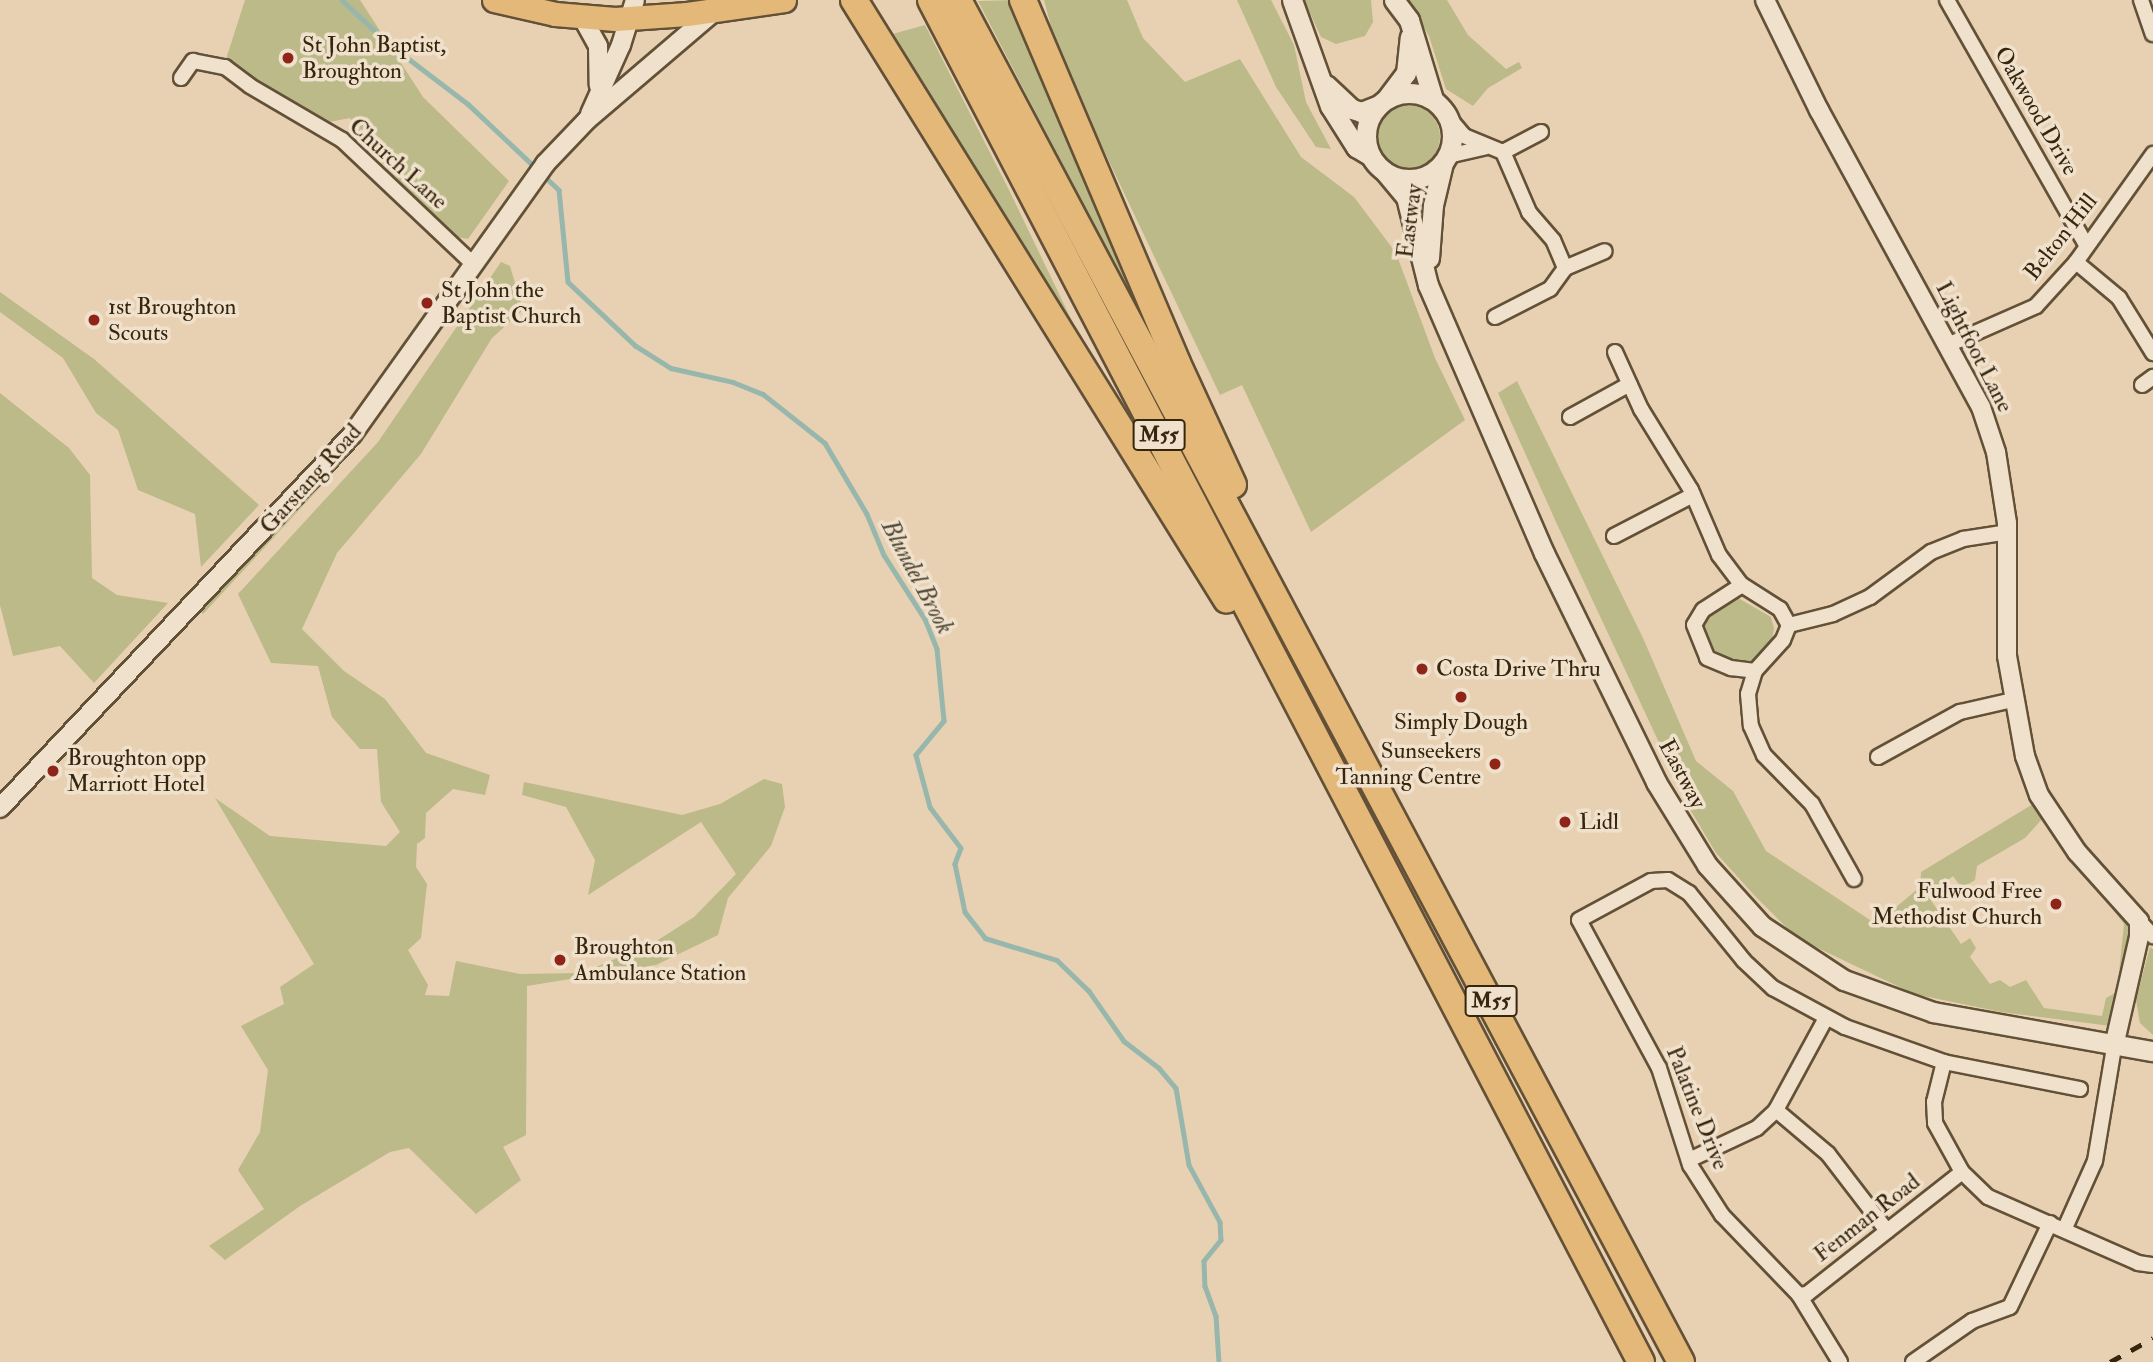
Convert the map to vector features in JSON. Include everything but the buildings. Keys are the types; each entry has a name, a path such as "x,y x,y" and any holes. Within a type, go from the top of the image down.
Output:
{"highway":[{"name":"M55","path":"854,0 1117,417 1377,850"},
{"name":"M55","path":"1023,0 1177,363 1394,817"},
{"name":"M55","path":"948,7 1394,817 1681,1362"},
{"name":"M55","path":"948,7 1641,1362"}],"main road":[{"path":"494,0 582,18 632,9 718,8 784,0"},
{"path":"1292,0 1316,69 1343,130 1356,147 1371,156 1385,172 1409,179 1425,176 1445,160 1452,132 1449,118 1433,99 1409,20 1394,0"},
{"path":"1371,156 1366,131 1383,102 1406,73 1409,20"},
{"path":"1316,69 1333,95 1352,109 1361,112 1409,92 1433,99"},
{"name":"Eastway","path":"1428,285 1433,205 1445,160"},
{"name":"Eastway","path":"1385,172 1411,208 1428,285 1544,553 1656,782 1707,865 1753,916 1844,980 1933,1012 2115,1042"},
{"path":"2115,1042 2153,1051"}],"street":[{"name":"Lightfoot Lane","path":"1765,0 1825,122 1950,344 1981,407 1996,452 2008,532 2007,656 2012,700 2039,795 2077,852 2153,936"},
{"name":"Oakwood Drive","path":"1947,0 2086,245"},
{"path":"2141,0 2153,34"},
{"name":"Garstang Road","path":"0,808 318,474 392,383 545,164 591,113 718,8"},
{"name":"Garstang Road","path":"591,113 632,9"},
{"path":"582,18 600,54 591,113"},
{"name":"Church Lane","path":"181,78 193,61 225,67 250,86 342,139 473,264"},
{"path":"1449,118 1464,136 1484,148 1503,152 1541,132"},
{"path":"1445,160 1484,148"},
{"path":"1503,152 1529,212 1552,240 1565,268"},
{"name":"Belton Hill","path":"1950,344 2036,306 2076,262 2153,154"},
{"path":"1494,317 1550,289 1565,268 1605,251"},
{"path":"2076,262 2119,298 2153,353"},
{"path":"1615,352 1630,384 1693,495 1719,555 1742,585 1780,609 1789,625"},
{"path":"1570,417 1630,384"},
{"path":"1614,537 1693,495"},
{"path":"1789,625 1833,614 1870,597 1942,548 2008,532"},
{"path":"1742,585 1711,604 1694,625 1707,658 1731,668 1755,671"},
{"path":"1789,625 1783,640 1755,671 1748,694 1751,726 1764,755 1812,804 1854,879"},
{"path":"1878,757 1959,712 2012,700"},
{"name":"Palatine Drive","path":"1826,1018 1764,979 1682,885 1651,881 1579,920 1659,1068 1689,1160 1723,1215 1799,1295 1840,1362"},
{"path":"2065,1228 2095,1161 2115,1042 2140,937 2138,921"},
{"path":"1689,1160 1757,1128 1776,1110 1826,1018 1944,1062 2080,1089"},
{"path":"1944,1062 1934,1102 1935,1123 1962,1172 1988,1197 2065,1228 2138,1263 2153,1265"},
{"path":"1776,1110 1828,1154 1887,1231"},
{"name":"Fenman Road","path":"1799,1295 1807,1294 1962,1172"},
{"path":"1913,1362 1972,1321 2010,1307 2050,1223"}],"shaded area":[{"path":"245,0 360,0 423,97 509,181 468,239 452,236 365,145 350,118 324,123 226,59"},
{"path":"1018,0 1181,393 978,1"},
{"path":"1044,0 1127,0 1143,38 1185,82 1240,59 1301,157 1354,197 1396,253 1435,358 1465,420 1311,532 1242,385 1220,395 1059,56"},
{"path":"1237,0 1271,0 1294,45 1306,102 1331,149 1316,147 1276,87"},
{"path":"1304,0 1371,0 1373,22 1365,36 1336,44 1321,37"},
{"path":"1408,0 1447,0 1468,35 1506,69 1519,62 1522,68 1488,88 1473,106 1446,89 1429,36"},
{"path":"925,25 1008,188 1088,354 885,36"},
{"path":"1408,105 1431,114 1440,137 1431,160 1408,169 1385,160 1376,137 1385,114"},
{"path":"501,262 510,266 523,310 492,338 421,454 337,553 302,629 344,671 385,699 426,753 490,775 485,795 453,789 426,813 425,838 417,844 416,867 427,884 421,938 408,950 428,985 425,995 449,996 456,961 520,974 582,973 655,942 694,917 736,874 701,822 588,895 595,860 566,807 522,795 524,782 682,815 720,804 764,779 782,784 785,807 771,846 728,898 718,935 656,965 527,986 526,1135 503,1147 521,1180 476,1214 409,1148 390,1152 300,1206 225,1260 209,1246 264,1209 238,1170 260,1132 268,1070 241,1026 284,1004 280,987 314,964 215,798 270,836 386,846 400,832 381,802 377,749 360,749 332,717 318,666 271,663 238,594 378,442"},
{"path":"0,292 94,359 259,505 201,567 195,514 138,490 118,430 96,413 63,358 0,312"},
{"path":"1517,381 1643,638 1696,761 1733,791 1766,851 1876,924 1920,887 1921,872 2033,804 2043,818 2025,838 1977,866 1975,880 1962,888 1953,876 1928,896 1961,944 1970,938 1976,948 1970,957 1990,984 2000,980 2010,987 2026,980 2044,1008 2102,1016 2106,998 2117,992 2124,924 2052,829 2129,923 2130,955 2111,1026 2001,1012 1914,994 1797,938 1755,896 1716,853 1691,811 1556,522 1498,393"},
{"path":"0,393 69,448 90,475 92,578 117,595 168,603 94,683 60,646 13,656 0,605"},
{"path":"363,431 366,433 326,481 203,614 200,611"},
{"path":"1738,598 1771,617 1774,628 1771,645 1753,662 1728,658 1708,647 1701,629 1717,605"},
{"path":"2150,947 2153,949 2153,1035 2140,1023 2136,1000"}],"waterway":[{"name":"Blundel Brook","path":"342,0 388,43 468,104 537,169"},
{"name":"Blundel Brook","path":"543,175 559,190 568,282 636,346 671,368 733,382 763,394 825,443 867,514 884,555 925,619 937,649 944,721 916,755 930,807 961,848 955,864 965,912 985,938 1057,960 1089,991 1124,1041 1159,1068 1176,1088 1189,1165 1220,1222 1221,1240 1204,1261 1205,1286 1216,1316 1219,1362"}],"railway":[{"path":"2110,1362 2153,1338"}],"place":[{"name":"St John Baptist, Broughton","path":"288,58"},
{"name":"St John the Baptist Church","path":"427,303"},
{"name":"1st Broughton Scouts","path":"94,320"},
{"name":"Costa Drive Thru","path":"1422,669"},
{"name":"Simply Dough","path":"1461,697"},
{"name":"Sunseekers Tanning Centre","path":"1495,764"},
{"name":"Broughton opp Marriott Hotel","path":"53,771"},
{"name":"Lidl","path":"1565,822"},
{"name":"Fulwood Free Methodist Church","path":"2056,904"},
{"name":"Broughton Ambulance Station","path":"560,960"}]}
